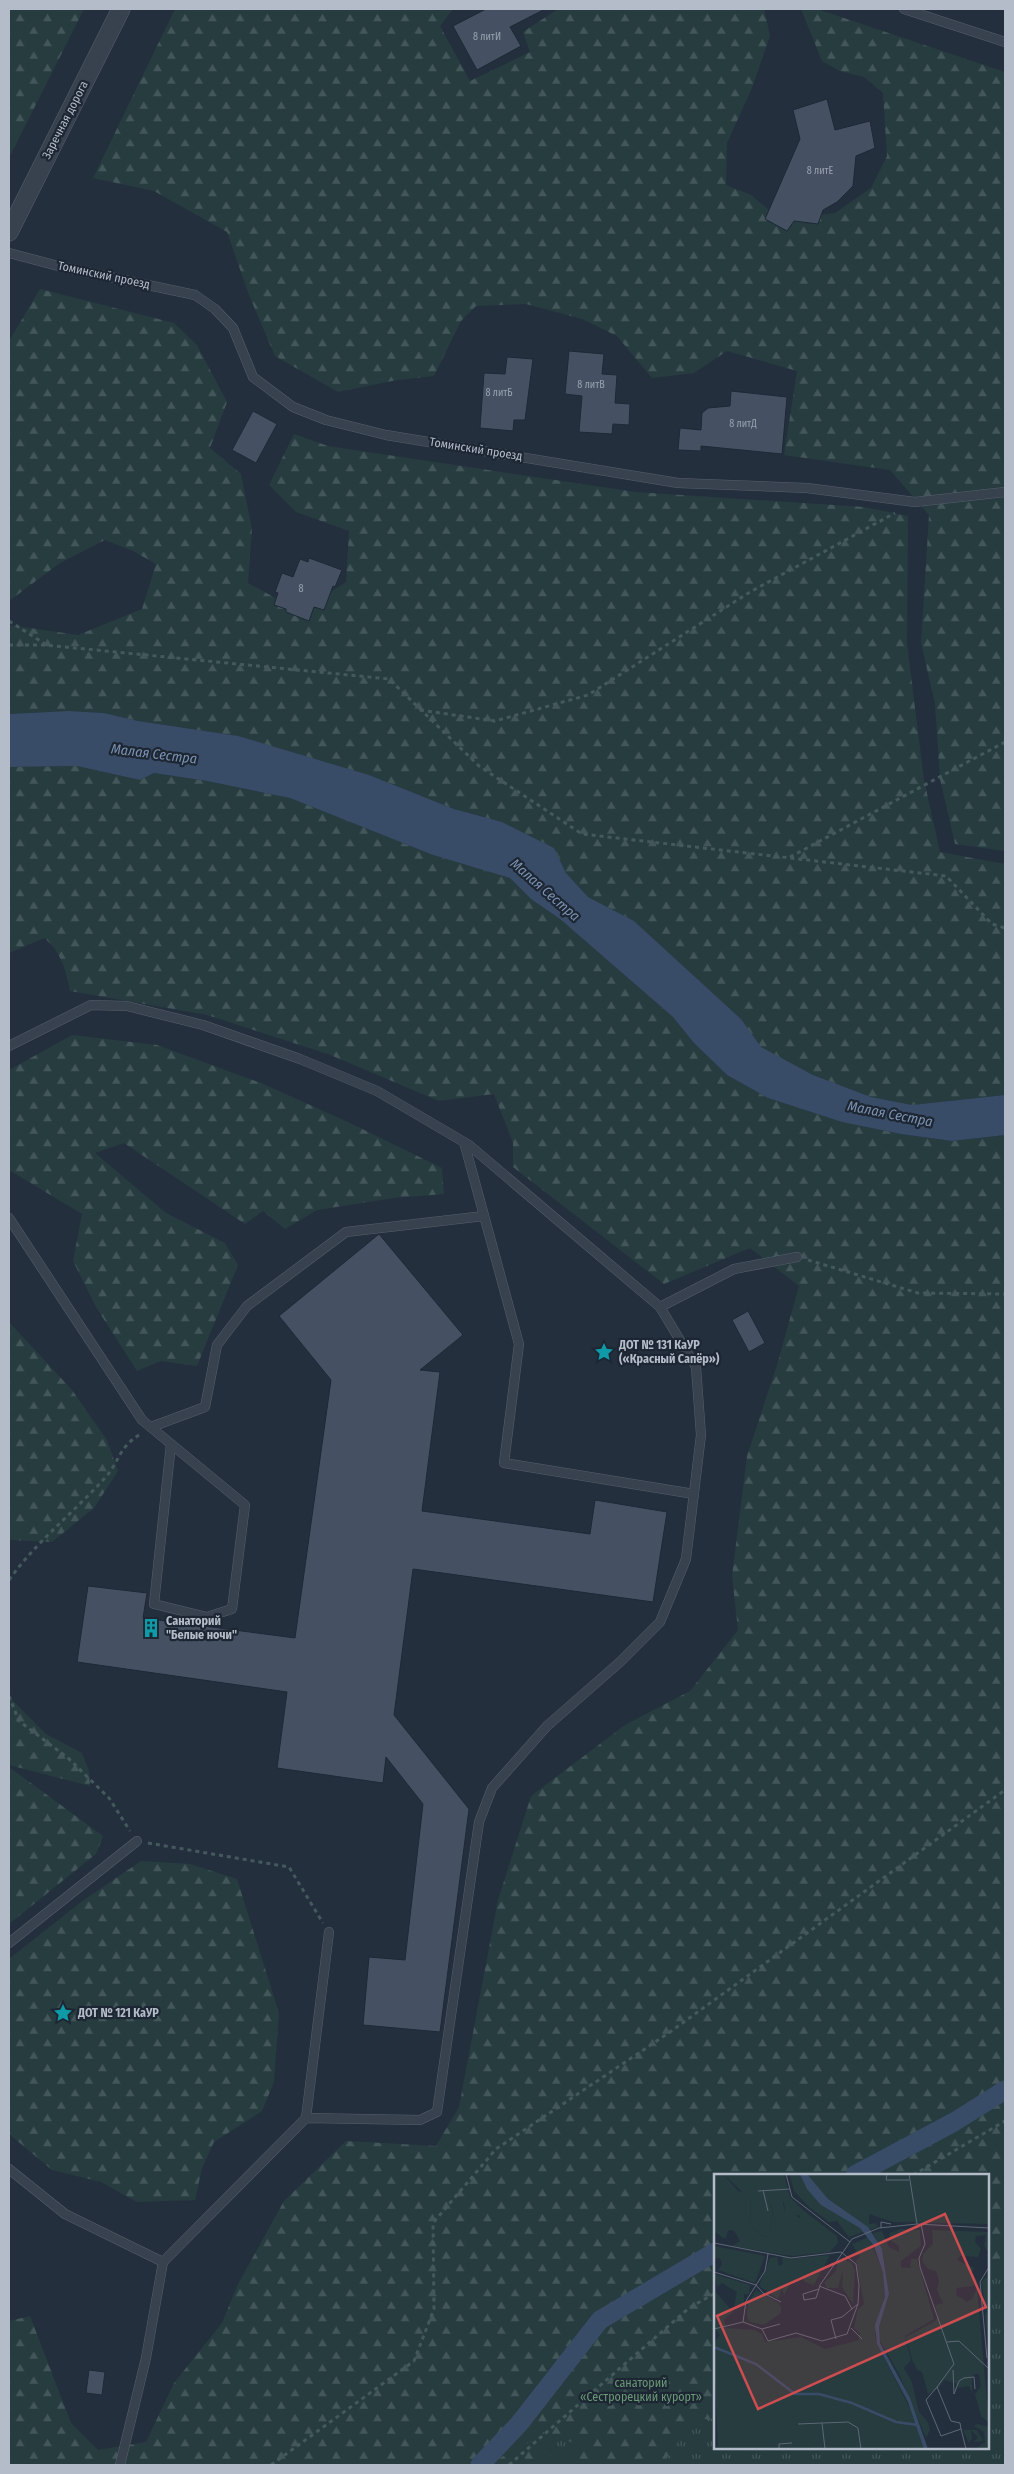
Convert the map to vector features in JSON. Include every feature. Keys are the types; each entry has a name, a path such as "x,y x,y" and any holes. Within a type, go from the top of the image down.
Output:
{"street":[{"name":"Заречная дорога","path":"9,232 121,9"}],"lane":[{"path":"904,9 1005,42"},
{"name":"Томинский проезд","path":"9,253 58,266 195,295 215,309 233,328 253,377 292,408 326,420 386,435 678,483 807,488 915,502 1005,492"},
{"path":"9,1046 90,1005 127,1006 203,1025 300,1059 377,1091 464,1142 660,1307 696,1367 701,1435 686,1559 660,1622 620,1662 548,1726 492,1788 479,1822 437,2112 420,2120 306,2118"},
{"path":"464,1142 519,1344 504,1463 694,1494"},
{"path":"150,1427 205,1407 217,1345 247,1306 346,1232 484,1216"},
{"path":"9,1218 142,1420 245,1505 232,1610 207,1617 154,1604 171,1444"},
{"path":"660,1307 734,1269 797,1257"},
{"path":"9,1943 137,1841"},
{"path":"120,2465 146,2358 163,2262 306,2118 329,1932"},
{"path":"9,2169 65,2214 163,2262"}],"path":[{"path":"420,710 494,720 588,694 750,592 915,502"},
{"path":"9,621 45,645"},
{"path":"9,645 45,645 389,679 479,766 582,834 946,876 992,924 1005,928"},
{"path":"788,858 1005,742"},
{"path":"797,1257 918,1294 1005,1294"},
{"path":"9,1580 26,1557 106,1477 126,1443 150,1427"},
{"path":"9,1696 19,1721 68,1758 109,1798 137,1841 289,1867 329,1932"},
{"path":"270,2465 414,2360 434,2309 433,2223 496,2149 670,2032 1005,1790"},
{"path":"916,2174 1005,2121"},
{"path":"509,2465 689,2308 714,2293"}],"green space":[{"path":"9,9 84,9 9,158"},
{"path":"175,9 453,9 440,26 470,81 530,52 523,32 558,9 764,9 770,36 752,88 727,143 726,185 751,195 781,220 835,213 871,188 887,156 883,93 864,77 840,71 822,61 801,9 817,9 1005,72 1005,851 955,844 940,779 935,704 921,643 929,515 890,470 784,455 797,371 727,351 694,373 652,378 617,336 582,319 526,304 476,306 461,321 434,376 397,380 338,392 275,356 249,295 227,232 154,191 93,178"},
{"path":"40,289 174,323 197,345 227,402 210,448 241,474 252,529 248,583 301,612 346,582 349,531 296,512 269,485 294,434 328,446 636,492 864,507 908,516 907,643 924,780 940,852 1005,864 1005,1095 912,1105 871,1097 813,1075 760,1047 741,1019 634,921 588,897 566,873 554,848 502,822 454,809 369,775 237,736 138,721 104,713 68,711 9,714 9,625 78,635 142,609 156,564 133,551 105,540 60,563 9,601 9,341"},
{"path":"77,766 140,780 154,773 207,781 290,798 433,855 510,878 531,899 560,919 673,1017 694,1043 727,1075 768,1098 842,1122 901,1134 952,1141 1005,1135 1005,2255 989,2263 989,2174 714,2174 714,2418 709,2420 692,2415 671,2455 654,2465 571,2465 566,2462 577,2444 519,2424 480,2465 9,2465 9,2321 30,2316 71,2423 98,2450 146,2442 174,2383 222,2323 238,2284 284,2201 346,2141 436,2146 459,2107 498,1900 531,1796 625,1725 690,1691 738,1630 732,1576 747,1456 777,1365 799,1286 750,1248 664,1284 513,1167 513,1143 494,1094 439,1101 328,1054 207,1015 70,991 59,955 44,938 9,953 9,767"},
{"path":"72,1035 157,1045 261,1083 350,1123 442,1168 444,1194 394,1198 317,1210 285,1229 263,1211 245,1224 124,1143 95,1153 166,1213 225,1243 238,1265 197,1366 161,1361 137,1371 96,1307 73,1261 82,1214 9,1170 9,1070"},
{"path":"9,1322 72,1390 107,1440 118,1471 94,1508 52,1542 9,1540"},
{"path":"9,1688 10,1698 46,1734 82,1753 89,1771 90,1786 9,1765"},
{"path":"9,1767 103,1836 96,1854 9,1924"},
{"path":"141,1861 190,1864 237,1879 279,2013 274,2082 262,2111 214,2142 202,2168 195,2200 137,2202 101,2182 52,2170 9,2134 9,1959 81,1902"},
{"name":"санаторий «Сестрорецкий курорт»","path":"1005,2090 1005,2465 480,2465 519,2424 714,2253 714,2449 989,2449 988,2174"},
{"path":"532,2441 551,2456 548,2465 488,2465 515,2449"}],"water":[{"name":"Малая Сестра","path":"68,711 104,713 138,721 238,736 369,775 454,809 502,822 554,848 566,873 588,897 634,921 741,1019 761,1047 813,1075 871,1097 912,1105 1005,1095 1005,1135 952,1141 901,1134 842,1122 768,1098 727,1075 694,1043 673,1017 560,919 531,899 510,878 433,855 290,798 207,781 154,773 140,780 77,766 9,767 9,714"}],"building":[{"path":"486,9 545,9 510,27 521,46 477,70 453,26"},
{"path":"827,99 835,130 870,121 875,148 856,156 853,186 837,202 823,210 818,224 794,221 787,231 765,219 800,139 793,110"},
{"path":"569,351 604,354 602,374 617,375 615,403 630,404 629,425 613,424 612,434 579,432 582,396 565,394"},
{"path":"507,357 533,359 525,420 514,420 513,431 480,428 484,373 505,374"},
{"path":"731,391 787,397 782,454 701,446 701,451 678,450 680,428 701,430 702,413 708,408 730,406"},
{"path":"253,411 277,424 256,463 232,450"},
{"path":"309,558 342,570 335,587 333,586 324,610 314,607 309,621 274,605 278,593 275,592 282,573 293,577 300,559 308,562"},
{"name":"Санаторий \"Белые ночи\"","path":"379,1234 463,1335 420,1370 440,1372 422,1511 590,1534 595,1500 667,1512 653,1602 413,1569 394,1715 469,1809 440,2032 363,2025 369,1957 405,1960 423,1804 386,1757 383,1783 277,1768 287,1692 77,1662 88,1586 147,1593 143,1618 295,1638 331,1380 279,1316"},
{"path":"748,1311 765,1343 749,1352 732,1320"},
{"path":"89,2370 105,2372 102,2395 86,2393"}],"waterway":[{"path":"857,2174 954,2122 1005,2090"},
{"path":"480,2465 519,2424 600,2320 714,2253"}],"place":[{"name":"ДОТ № 131 КаУР («Красный Сапёр»)","path":"604,1352"},
{"name":"Санаторий \"Белые ночи\"","path":"151,1628"},
{"name":"ДОТ № 121 КаУР","path":"63,2013"}]}
